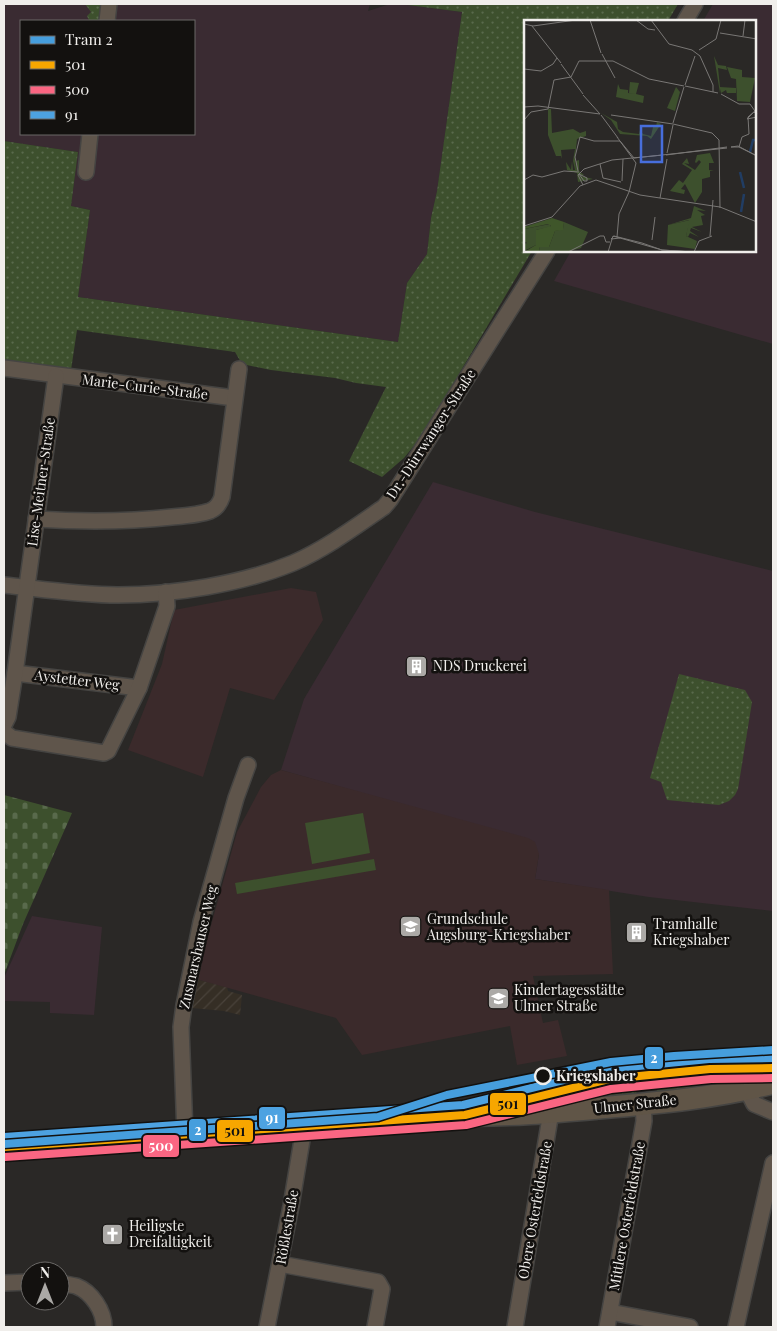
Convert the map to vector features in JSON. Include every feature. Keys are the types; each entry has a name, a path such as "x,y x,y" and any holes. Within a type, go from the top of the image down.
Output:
{"street":[{"path":"107,20 109,4"},
{"path":"686,20 695,4"},
{"path":"86,172 90,135"},
{"name":"Dr.-Dürrwanger-Straße","path":"4,585 118,595 184,590 219,584 293,563 345,533 384,507 546,252"},
{"name":"Marie-Curie-Straße","path":"4,368 234,398"},
{"path":"36,519 115,522 177,517 212,510 219,504 222,497 239,369"},
{"name":"Lise-Meitner-Straße","path":"26,587 56,376"},
{"name":"Aystetter Weg","path":"4,724 8,717 26,587"},
{"name":"Aystetter Weg","path":"4,732 12,738 104,753 108,751 139,688 167,606 166,592"},
{"name":"Aystetter Weg","path":"14,672 139,688"},
{"name":"Zusmarshauser Weg","path":"185,1134 181,1027 184,1005 200,922 236,798 248,765"},
{"path":"736,1068 754,1104 773,1112"},
{"name":"Ulmer Straße","path":"4,1147 465,1115 500,1116 550,1103 609,1079 736,1068 773,1068"},
{"name":"Ulmer Straße","path":"550,1103 643,1104 722,1095 773,1083"},
{"name":"Obere Osterfeldstraße","path":"515,1327 550,1103"},
{"name":"Mittlere Osterfeldstraße","path":"607,1327 644,1122 643,1104"},
{"name":"Rößlestraße","path":"267,1327 302,1140 302,1126"},
{"path":"736,1327 773,1163"},
{"path":"280,1264 378,1282 382,1289 375,1327"},
{"path":"4,1283 20,1282"},
{"path":"70,1285 77,1287 86,1293 101,1310 104,1324"},
{"path":"610,1312 690,1327"}],"shaded area":[{"path":"4,4 370,4 368,11 390,4 400,4 462,12 427,254 407,283 398,342 78,297 90,210 71,206 78,152 4,141"},
{"path":"713,4 773,4 773,344 554,281 570,252 757,252 757,20 704,20"},
{"path":"433,482 535,512 773,571 773,911 649,897 535,879 539,854 467,823 281,770 304,699"},
{"path":"291,588 316,592 323,620 274,700 230,688 203,777 128,750 162,664 174,610"},
{"name":"Grundschule Augsburg-Kriegshaber","path":"281,770 528,838 535,842 539,854 535,879 609,890 613,974 533,976 543,1023 558,1020 567,1056 517,1065 510,1026 362,1055 336,1018 196,979 237,832 261,787 271,775"},
{"path":"32,916 102,927 94,1015 50,1013 50,1002 4,1001 4,978"},
{"path":"196,979 227,987 228,991 242,995 240,1015 224,1011 192,1008"}],"green space":[{"path":"85,4 102,4 99,20 89,20 87,16 91,12"},
{"path":"400,4 678,4 669,20 524,20 524,252 531,252 422,436 404,458 382,477 349,461 386,387 242,364 235,352 77,330 71,370 4,361 4,141 78,152 71,206 90,210 78,297 398,342 407,283 427,254 462,12"},
{"path":"679,674 745,690 752,702 738,789 729,801 719,805 667,800 661,782 650,778"},
{"path":"4,795 72,813 23,924 4,975"},
{"path":"363,813 370,853 312,864 305,823"},
{"path":"374,859 376,870 237,894 235,883"},
{"path":"701,1079 704,1083 702,1089 658,1092 656,1089 656,1082"},
{"path":"637,1085 636,1097 566,1102 564,1100 565,1094"}],"tram line":[{"name":"2","path":"4,1144 378,1117 447,1095 611,1062 773,1050"}],"transit line":[{"name":"91","path":"4,1137 463,1105 608,1069 709,1059 773,1058"},
{"name":"501","path":"4,1147 465,1115 609,1079 710,1069 773,1068"},
{"name":"500","path":"5,1157 466,1125 611,1089 711,1079 773,1078"}],"place":[{"name":"NDS Druckerei","path":"417,666"},
{"name":"Grundschule Augsburg-Kriegshaber","path":"411,927"},
{"name":"Tramhalle Kriegshaber","path":"637,932"},
{"name":"Kindertagesstätte Ulmer Straße","path":"498,998"},
{"name":"Kriegshaber","path":"543,1076"},
{"name":"Heiligste Dreifaltigkeit","path":"113,1234"}]}
